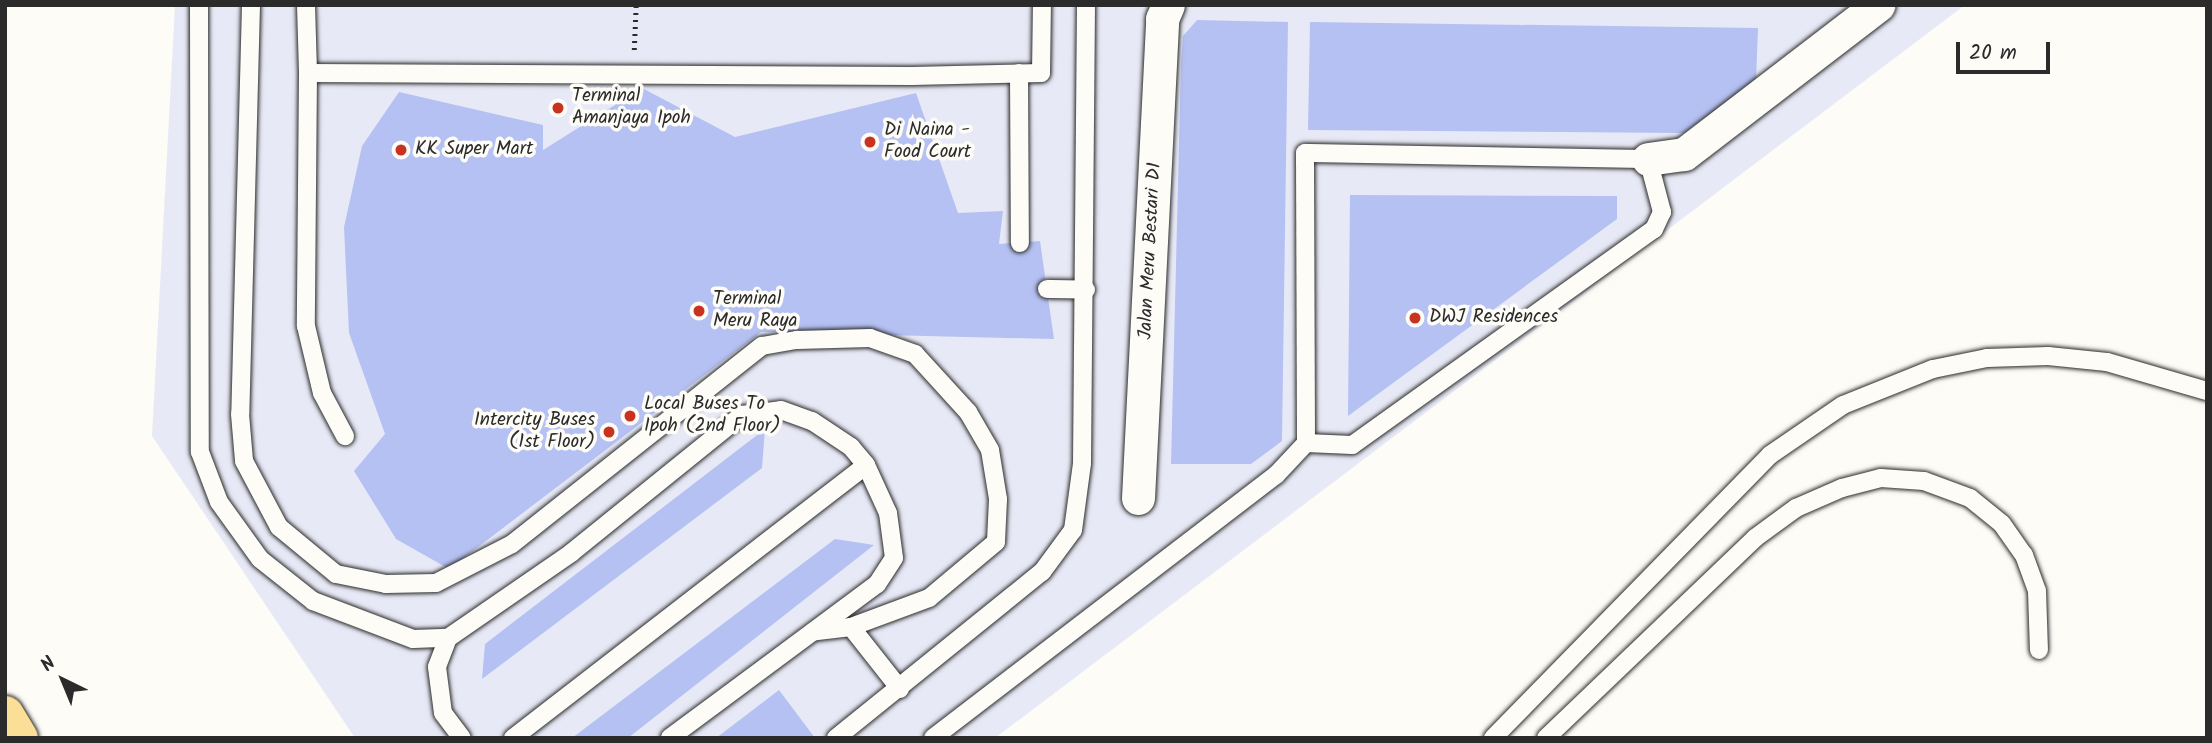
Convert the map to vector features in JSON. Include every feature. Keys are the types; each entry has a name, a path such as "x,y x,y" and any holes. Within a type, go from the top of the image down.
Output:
{"main road":[{"path":"5,715 19,738"}],"street":[{"name":"Jalan Meru Bestari D1","path":"1138,499 1162,19 1168,5"},
{"path":"1648,159 1684,154 1878,5"}],"lane":[{"path":"199,5 200,452 219,502 260,559 313,601 413,639 448,638 571,553 742,415 781,410 812,421 851,447 866,465 888,513 894,558 877,584 670,738"},
{"path":"251,5 240,414 244,461 278,527 336,574 386,584 436,583 512,544 762,346 797,340 870,338 915,354 968,412 990,450 998,499 996,542 929,598 851,627 813,632"},
{"path":"306,5 306,326 322,393 345,436"},
{"path":"308,74 1041,73 1042,5"},
{"path":"836,738 1042,572 1073,530 1082,463 1086,290 1086,5"},
{"path":"1019,73 1020,243"},
{"path":"933,738 1276,475 1306,443 1305,153 1648,159 1662,212 1654,229 1352,445 1306,443"},
{"path":"1047,289 1086,290"},
{"path":"1493,738 1770,455 1843,405 1933,369 1987,358 2048,356 2108,362 2207,391"},
{"path":"513,738 866,465"},
{"path":"1546,738 1755,538 1796,508 1842,488 1881,478 1924,481 1947,489 1970,498 2002,524 2024,555 2038,591 2039,650"},
{"path":"851,627 900,689"},
{"path":"448,638 437,667 443,713 462,738"}],"path":[{"path":"633,75 636,5"}],"shaded area":[{"path":"175,5 1965,5 995,738 355,738 152,436"}],"building":[{"path":"1197,20 1288,22 1282,441 1251,464 1171,464 1181,64 1183,36"},
{"path":"1310,22 1758,28 1756,81 1684,133 1308,130"},
{"name":"Terminal Meru Raya","path":"642,88 735,137 916,93 958,213 1003,211 999,244 1040,241 1054,339 761,332 449,569 396,539 354,471 385,434 349,333 344,227 362,146 399,92 543,125 543,150"},
{"name":"DWJ Residences","path":"1350,195 1617,196 1617,219 1348,416"},
{"path":"765,429 762,468 482,679 485,644"},
{"path":"835,539 874,545 628,738 572,738"},
{"path":"779,690 815,738 716,738"}],"place":[{"name":"Terminal Amanjaya Ipoh","path":"558,108"},
{"name":"Di Naina - Food Court","path":"870,142"},
{"name":"KK Super Mart","path":"401,150"},
{"name":"Terminal Meru Raya","path":"699,311"},
{"name":"DWJ Residences","path":"1415,318"},
{"name":"Local Buses To Ipoh (2nd Floor)","path":"630,416"},
{"name":"Intercity Buses (1st Floor)","path":"609,432"}]}
